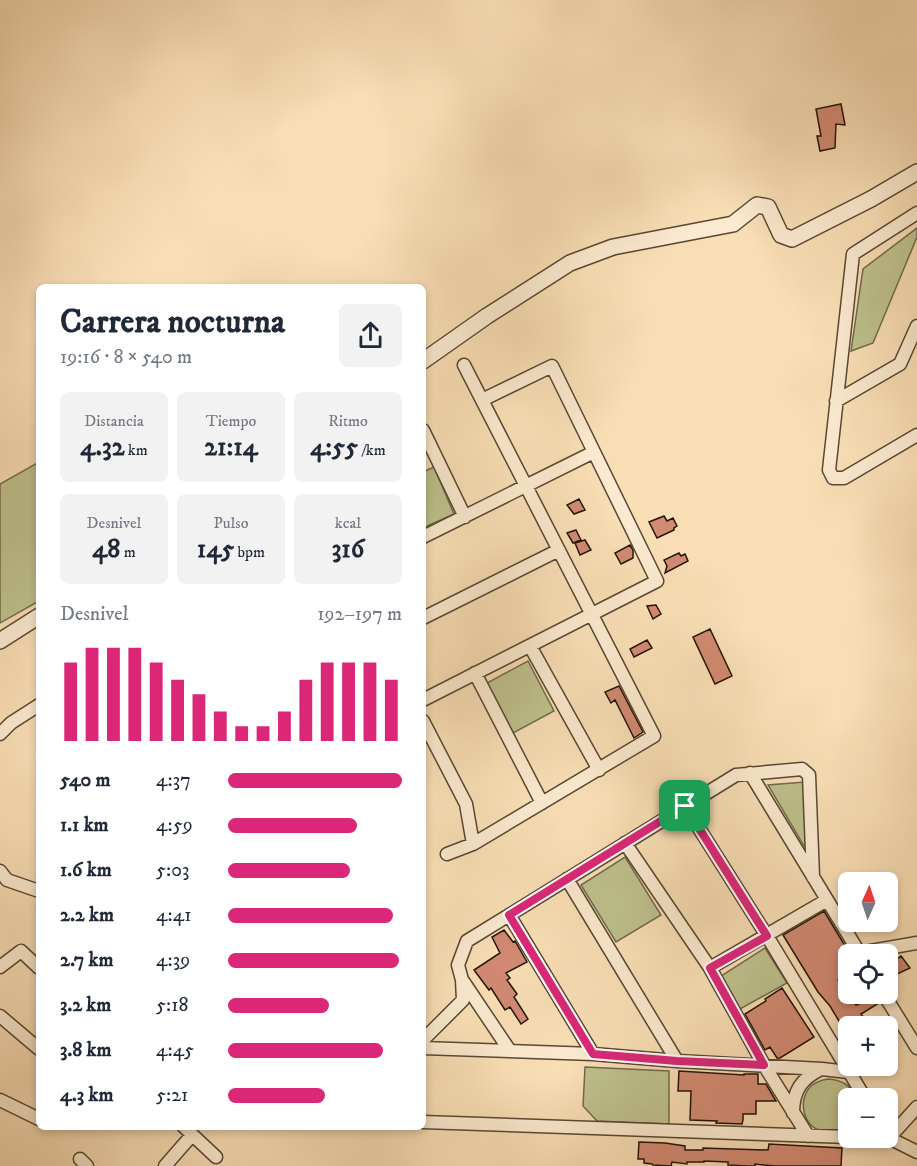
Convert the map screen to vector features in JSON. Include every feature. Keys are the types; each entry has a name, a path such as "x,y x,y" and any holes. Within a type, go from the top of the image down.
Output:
{"street":[{"path":"426,359 487,316 570,263 613,247 733,224 757,206 768,207 781,235 792,239 871,199 917,172"},
{"path":"917,213 853,255 829,470 833,478 844,478 917,435"},
{"path":"837,401 900,364 917,326"},
{"path":"447,854 473,844 654,736 464,365"},
{"path":"426,698 657,581 552,366 482,400"},
{"path":"426,436 465,517"},
{"path":"426,536 594,452"},
{"path":"426,616 559,550"},
{"path":"0,641 36,618"},
{"path":"530,645 598,770"},
{"path":"475,673 542,803"},
{"path":"0,734 36,707"},
{"path":"426,727 465,804 473,844"},
{"path":"426,1037 462,1000 462,980 458,965 467,941 736,775 802,768 809,775 813,877"},
{"path":"750,773 854,944"},
{"path":"685,806 838,1054"},
{"path":"625,843 710,968 764,1065 808,1136"},
{"path":"2,879 36,890"},
{"path":"567,879 677,1061"},
{"path":"710,968 827,900"},
{"path":"509,915 593,1054"},
{"path":"898,946 917,943"},
{"path":"0,967 21,951 36,965"},
{"path":"462,980 510,1052"},
{"path":"890,1004 917,1048"},
{"path":"0,1016 36,1046"},
{"path":"426,1048 593,1054 838,1071"},
{"path":"793,1113 793,1102 803,1081 812,1073 822,1069"},
{"path":"0,1100 36,1118"},
{"path":"898,1127 917,1107"},
{"path":"426,1122 838,1136"},
{"path":"165,1166 188,1131 216,1157"},
{"path":"898,1142 917,1152"}],"green space":[{"path":"917,228 917,237 873,343 851,351 863,269"},
{"path":"36,464 36,603 0,623 0,484"},
{"path":"434,467 454,514 426,527 426,471"},
{"path":"528,661 554,711 513,733 487,683"},
{"path":"805,782 808,845 804,846 768,785"},
{"path":"625,857 661,915 616,942 581,885"},
{"path":"765,948 787,983 740,1009 721,976"},
{"path":"585,1067 669,1071 669,1124 597,1121 583,1106"},
{"path":"828,1079 838,1081 849,1088 838,1088 838,1130 816,1129 804,1113 804,1099 807,1092 819,1081"}],"building":[{"path":"841,104 845,125 836,124 835,148 820,151 817,136 821,136 816,109"},
{"path":"579,499 585,510 574,514 567,505"},
{"path":"664,516 667,521 673,518 677,526 674,530 657,538 649,522"},
{"path":"576,530 581,540 573,543 567,533"},
{"path":"585,540 591,550 580,555 575,543"},
{"path":"630,545 633,558 621,564 615,553"},
{"path":"679,553 681,556 685,554 688,561 665,573 667,566 664,560"},
{"path":"656,605 661,614 653,619 647,606"},
{"path":"710,629 732,676 715,684 693,637"},
{"path":"647,640 652,648 634,657 630,649"},
{"path":"619,686 643,732 634,738 615,700 611,703 605,692"},
{"path":"824,911 844,944 838,944 838,1004 877,1004 861,1014 862,1016 838,1016 838,1019 783,935"},
{"path":"504,930 513,942 515,941 527,962 506,973 510,978 507,980 517,994 514,997 528,1019 521,1024 510,1007 505,1010 491,988 489,990 474,970 500,953 492,937"},
{"path":"901,956 910,968 898,974 898,958"},
{"path":"782,988 814,1037 777,1058 770,1047 765,1050 745,1014"},
{"path":"679,1071 758,1074 758,1084 766,1084 776,1101 756,1101 756,1114 743,1114 742,1124 690,1120 691,1091 678,1091"},
{"path":"639,1142 685,1146 685,1150 703,1150 703,1148 768,1150 769,1144 842,1148 841,1166 755,1164 755,1166 748,1166 704,1161 687,1162 687,1164 672,1162 671,1166 653,1165 644,1163 644,1159 638,1159"}],"route":[{"path":"685,806 767,936 710,968 764,1065 593,1054 509,915 685,806"}]}
